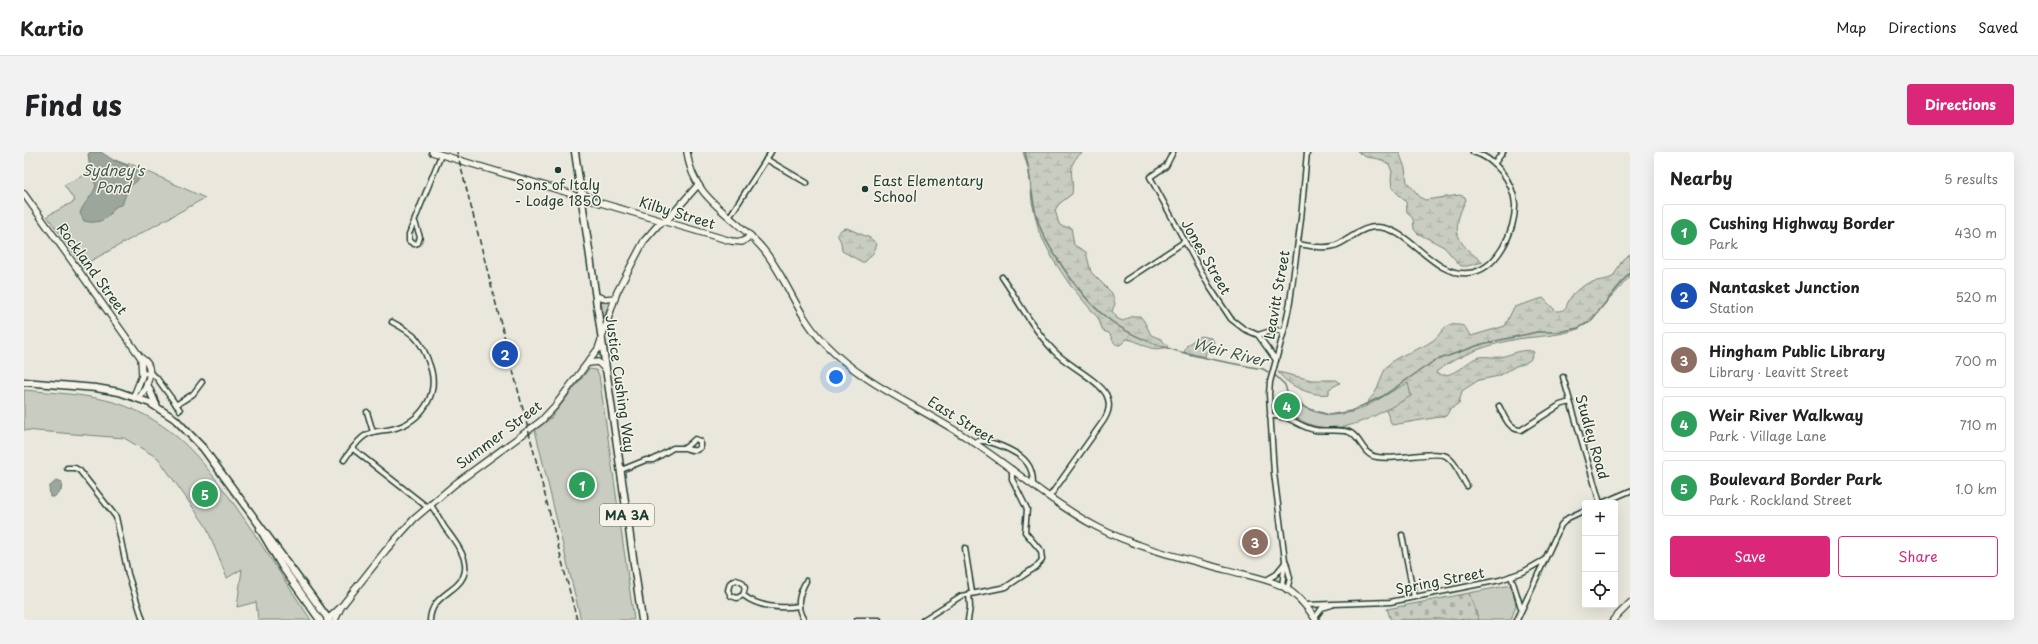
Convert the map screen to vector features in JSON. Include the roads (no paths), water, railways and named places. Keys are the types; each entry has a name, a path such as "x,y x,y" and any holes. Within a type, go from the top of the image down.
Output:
{"main road":[{"path":"432,152 569,193 577,197 583,206 594,201"},
{"name":"Justice Cushing Way","path":"575,152 642,620"},
{"name":"East Street","path":"687,152 690,169 697,186 708,198 751,236 775,266 808,324 831,350 861,374 974,442 1084,520 1123,539 1157,551 1264,580 1285,588 1305,605"},
{"name":"Summer Street","path":"328,620 341,607 388,547 428,506 543,418 589,363 602,340 615,298 644,242 697,186"},
{"path":"569,193 581,189"},
{"name":"Kilby Street","path":"581,189 594,201 733,242 744,242 751,236"},
{"name":"Rockland Street","path":"24,194 146,363 149,373"},
{"path":"596,296 603,299 615,298"},
{"path":"136,397 142,373 141,358"},
{"path":"589,363 598,362 606,370"},
{"path":"149,373 148,384 157,407"},
{"path":"24,382 102,388 136,397 157,407 182,425 199,442 258,524 270,536 328,620"},
{"path":"136,397 148,384"},
{"path":"258,524 268,545 320,620"},
{"path":"1613,620 1630,603"},
{"path":"1305,605 1315,619"},
{"name":"Summer Street","path":"335,620 341,607"}],"street":[{"path":"730,216 771,152"},
{"name":"Jones Street","path":"1173,152 1166,166 1150,177 1184,242 1226,313 1238,325 1258,335 1276,360"},
{"path":"1298,244 1331,247 1340,244 1360,230 1380,227 1393,231 1450,270 1462,274 1480,270 1492,263 1501,251 1507,239 1514,210 1513,195 1502,172 1494,164 1473,152"},
{"path":"1494,164 1503,152"},
{"name":"Leavitt Street","path":"1285,588 1290,578 1285,560 1274,473 1270,416 1270,382 1284,331 1298,244 1307,153"},
{"path":"415,222 420,237 418,243 414,244 410,242 408,237 441,155"},
{"path":"766,159 807,183"},
{"path":"1126,280 1184,242"},
{"path":"1002,278 1050,346 1066,362 1099,386 1108,401 1108,411 1104,420 1050,496"},
{"path":"344,460 363,437 373,432 398,427 414,418 425,408 433,390 432,371 421,344 410,332 392,322"},
{"path":"1258,335 1274,330 1284,331"},
{"path":"142,373 149,373"},
{"name":"Rockland Street","path":"149,373 156,377 180,410"},
{"name":"Studley Road","path":"1563,377 1600,500"},
{"path":"176,404 192,394 202,382"},
{"path":"1499,406 1512,429 1521,430 1560,405 1570,402"},
{"path":"367,412 373,432"},
{"path":"1270,416 1287,417 1314,430 1349,432 1356,437 1368,453 1377,457 1399,458 1437,454 1446,456 1453,463 1466,486"},
{"path":"974,442 983,440 995,444 1021,457 1031,471 1032,484"},
{"path":"620,470 646,460 653,460 673,448 685,448"},
{"path":"353,449 428,506 460,547 464,563 461,580 436,603 432,610 430,620"},
{"path":"67,468 75,468 80,471 116,517 128,574 143,620"},
{"path":"923,620 956,599 971,593 998,589 1011,584 1036,567 1042,560 1040,549 1025,532 1027,509 1010,474 1012,469"},
{"path":"1609,500 1630,492"},
{"path":"1517,620 1544,560 1564,521 1582,512"},
{"path":"1402,534 1414,597"},
{"path":"965,548 971,593 968,620"},
{"path":"1264,580 1273,577 1279,571 1285,560"},
{"name":"Spring Street","path":"1305,605 1375,604 1414,597 1486,583 1511,576 1544,560"},
{"path":"1511,576 1522,608"},
{"path":"736,580 742,582 745,588 743,595 737,598 731,596 728,590 730,583 736,580"},
{"path":"804,620 798,606 800,594 806,582"},
{"path":"743,595 753,602 764,605 798,606"},
{"name":"Spring Street","path":"1315,619 1322,608 1336,604"},
{"path":"857,620 879,620"}],"water":[{"name":"Sydney's Pond","path":"90,152 101,152 113,160 139,170 143,176 128,188 122,205 116,206 103,220 95,222 84,221 80,213 96,186 90,170 88,154"},
{"path":"57,480 62,482 61,491 54,497 50,497 49,487"}],"waterway":[{"name":"Weir River","path":"1025,152 1036,213 1042,232 1052,251 1069,275 1083,294 1100,312 1122,328 1140,338 1160,346 1223,362 1263,369 1277,377 1285,385 1288,395 1306,408 1329,415 1351,411 1383,396 1434,361 1482,344 1537,332 1558,332 1578,328 1590,322 1630,272"}],"railway":[{"path":"457,152 577,620"}],"place":[{"name":"Sons of Italy - Lodge 1850","path":"558,170"},
{"name":"East Elementary School","path":"865,189"},
{"name":"Nantasket Junction","path":"505,354"},
{"name":"Weir River Walkway","path":"1287,406"},
{"name":"Cushing Highway Border","path":"582,485"},
{"name":"Boulevard Border Park","path":"205,494"},
{"name":"Hingham Public Library","path":"1255,542"}]}
